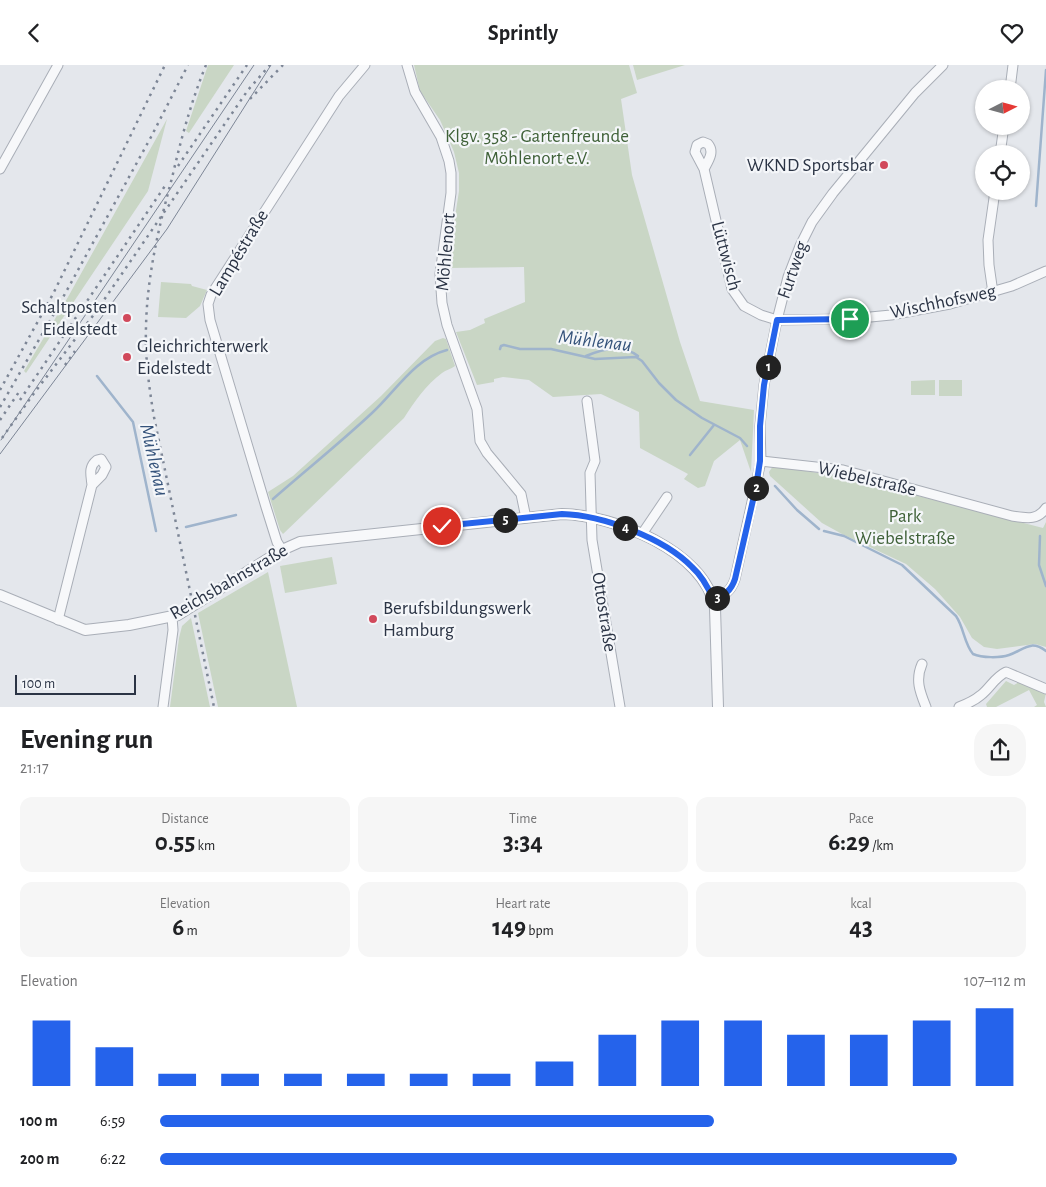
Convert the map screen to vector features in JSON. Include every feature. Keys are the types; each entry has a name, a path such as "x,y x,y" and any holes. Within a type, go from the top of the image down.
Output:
{"street":[{"path":"0,169 58,65"},
{"name":"Lampéstraße","path":"282,550 277,542 266,507 210,320 208,304 211,295 339,96 365,65"},
{"name":"Möhlenort","path":"407,65 415,92 441,137 451,173 451,193 440,274 441,294 447,325 477,409 479,433 483,446 521,494 526,518"},
{"name":"Furtweg","path":"713,599 727,593 732,588 735,579 760,461 760,426 764,385 777,320 793,263 812,222 833,193 915,93 943,65"},
{"path":"1011,80 1013,65"},
{"name":"Lüttwisch","path":"704,169 732,289 744,306 777,320"},
{"path":"993,293 988,246 994,200"},
{"name":"Wischhofsweg","path":"777,320 850,319 891,315 950,304 993,293 1046,271"},
{"name":"Ottostraße","path":"587,401 595,461 590,473 592,540 620,707"},
{"name":"Wiebelstraße","path":"760,461 843,469 1012,516 1038,517 1046,508"},
{"path":"58,620 92,485"},
{"path":"642,534 667,497"},
{"name":"Reichsbahnstraße","path":"0,595 58,620 90,631 172,617 282,550 300,542 562,514 578,514 642,534 670,550 692,566 706,584 713,599 715,615 718,707"},
{"path":"163,707 173,630 172,617"},
{"path":"922,664 918,674 918,684 926,707"},
{"path":"959,707 971,705 1001,675 1006,673 1046,689"}],"green space":[{"path":"208,65 234,65 189,133 186,131"},
{"name":"Klgv. 358 - Gartenfreunde Möhlenort e.V.","path":"414,65 629,65 637,93 621,99 632,175 680,342 700,401 754,410 751,472 740,440 714,461 705,486 698,488 684,479 688,474 640,448 639,412 601,394 553,397 529,380 503,377 494,379 494,382 477,385 456,332 470,330 485,323 484,319 525,302 524,267 447,268 459,191 459,173 454,152 440,120 420,91"},
{"path":"633,65 685,65 637,80"},
{"path":"167,119 148,191 26,373 24,371 68,297"},
{"path":"161,282 191,284 192,286 207,290 200,306 186,318 158,317"},
{"path":"443,338 446,339 455,366 442,373 431,383 404,418 283,534 268,492 293,476 381,396 435,341"},
{"path":"935,380 935,395 911,395 911,381"},
{"path":"939,380 962,380 962,396 939,396"},
{"name":"Park Wiebelstraße","path":"773,466 845,477 1043,528 1046,522 1046,647 1035,644 997,649 984,647 972,638 960,617 935,589 906,564 822,523 770,476 769,472"},
{"path":"332,557 337,584 285,593 280,566"},
{"path":"268,572 297,707 218,707 198,613"},
{"path":"191,618 210,707 170,707 179,638 182,626"},
{"path":"1006,681 1014,685 1021,681 1046,693 1044,702 1046,707 1034,707 1037,705 1029,690 996,707 987,707 986,704"}],"waterway":[{"path":"1036,206 1046,70"},
{"name":"Mühlenau","path":"500,349 504,345 520,349 551,349 595,359 636,357 642,361 659,383 676,400 702,418 740,438 747,446"},
{"path":"586,356 612,349 626,350 638,356"},
{"name":"Mühlenau","path":"273,499 381,405 415,368 425,360 447,350"},
{"name":"Mühlenau","path":"97,376 133,422 156,531"},
{"path":"690,455 714,425"},
{"name":"Mühlenau","path":"775,486 797,510 819,529"},
{"name":"Mühlenau","path":"186,527 236,515"},
{"name":"Mühlenau","path":"824,531 844,536 902,565 956,616 973,654 986,657 1001,657 1031,646 1036,646 1046,651"},
{"path":"1040,536 1039,565 1046,586"}],"tram line":[{"path":"1,440 254,65"},
{"path":"0,454 167,229 271,65"}],"railway":[{"path":"0,390 53,294 165,65"},
{"path":"0,407 55,312 151,137 188,65"},
{"path":"206,65 187,121 158,233 151,270 146,339 154,417 214,707"},
{"path":"178,166 247,65"},
{"path":"2,438 95,313 248,90 270,65"},
{"path":"250,99 283,65"},
{"path":"20,400 167,183"},
{"path":"65,365 75,351"},
{"path":"0,420 21,389"}],"place":[{"name":"WKND Sportsbar","path":"884,165"},
{"name":"Schaltposten Eidelstedt","path":"127,318"},
{"name":"Gleichrichterwerk Eidelstedt","path":"127,357"},
{"name":"Berufsbildungswerk Hamburg","path":"373,619"}],"route":[{"path":"442,526 562,514 578,514 591,517 642,534 670,550 692,566 706,584 713,599 727,593 732,588 735,579 756,487 760,461 760,426 764,385 777,320 850,319"}]}
